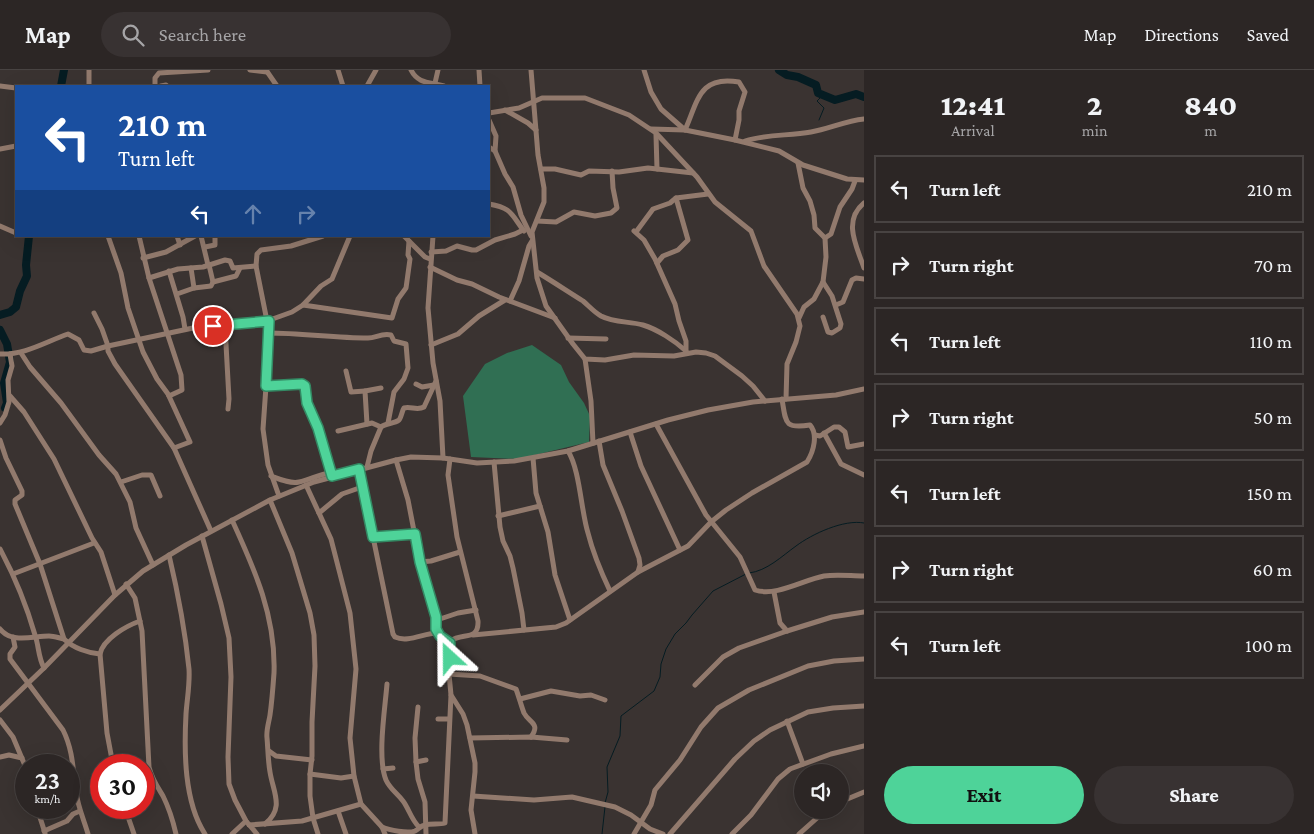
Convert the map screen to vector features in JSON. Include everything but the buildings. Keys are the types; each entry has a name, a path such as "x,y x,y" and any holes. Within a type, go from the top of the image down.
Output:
{"street":[{"path":"89,70 89,85"},
{"path":"150,71 156,75 208,70"},
{"path":"250,70 267,71 276,85"},
{"path":"338,70 343,85"},
{"path":"368,85 376,70"},
{"path":"410,70 416,79 440,85"},
{"path":"435,84 438,70"},
{"path":"479,70 480,85"},
{"path":"532,70 544,202 532,232 537,278 542,298 568,338 585,359 592,408 593,443"},
{"path":"644,70 651,92 661,109 685,130"},
{"path":"155,85 156,75"},
{"path":"685,130 700,94 709,84 739,82 745,92 739,111 735,140"},
{"path":"0,86 15,88"},
{"path":"382,827 404,833 415,831 426,824 443,824 446,820 451,695 449,674 450,643 454,638 556,628 638,572 688,546 711,522 752,493 807,462 810,458 815,435 810,424 796,427 790,425 786,418 784,399 788,364 798,337 799,318 767,272 752,231 715,202 693,173 656,133 622,112 585,98 542,98 519,108 490,113"},
{"path":"505,110 528,123 536,130"},
{"path":"743,142 759,137 808,133 850,120 864,119"},
{"path":"490,122 496,136 495,151 513,187 521,215 532,240"},
{"path":"650,129 685,130 735,140 779,151 798,163 855,181 864,180"},
{"path":"656,133 657,169"},
{"path":"0,149 15,146"},
{"path":"490,148 495,151"},
{"path":"798,163 803,188 810,201 816,228 825,238 826,257 823,282 814,299 804,307 799,318"},
{"path":"541,169 555,169 581,175 589,171 612,172 642,168 693,173"},
{"path":"537,221 556,222 574,212 595,216 614,211 617,208 612,172"},
{"path":"825,238 831,234 840,207 855,181"},
{"path":"686,353 686,340 675,304 657,262 644,240 635,231 652,210 676,198 708,194"},
{"path":"657,262 663,256 678,250 688,240 676,198"},
{"path":"864,203 857,211 852,234 864,268"},
{"path":"490,204 504,206 532,240"},
{"path":"0,226 15,233"},
{"path":"431,252 446,251 457,246 476,250 495,240 523,230"},
{"path":"108,237 121,273 128,308 143,352 169,396 190,442 174,448"},
{"path":"139,237 149,278 181,375 182,390 169,396"},
{"path":"177,237 180,245"},
{"path":"143,258 166,252 192,237"},
{"path":"201,237 213,282"},
{"path":"205,247 215,245 215,237"},
{"path":"278,496 265,453 263,430 268,321 256,266 257,254 262,250 291,246 321,237"},
{"path":"0,354 21,352 68,334 79,340 84,350 91,351 139,338 185,329 268,321 292,312 303,305 321,286 332,279 350,237"},
{"path":"405,237 425,257 430,259"},
{"path":"432,237 428,308 435,383 440,401 443,458"},
{"path":"431,345 458,334 479,316 507,300 519,280 532,240"},
{"path":"303,305 392,318 397,302 406,288 410,259 408,255 409,241"},
{"path":"149,278 169,271 228,260 231,267 256,266"},
{"path":"430,267 458,280 472,284 488,293 555,318"},
{"path":"191,268 194,288"},
{"path":"177,294 194,288 211,286 213,282 233,278 240,268"},
{"path":"169,271 177,294 185,329"},
{"path":"537,272 584,302 600,316 648,327 677,344 686,353"},
{"path":"836,305 843,302 852,280 863,277"},
{"path":"822,317 828,332 837,331 841,324 836,305 823,282"},
{"path":"94,313 102,329 108,351 115,364 174,448 211,531"},
{"path":"225,326 228,409"},
{"path":"268,334 296,333 370,338 385,334 390,335 394,341 406,344 408,368 404,379 394,392 388,423"},
{"path":"568,338 606,339"},
{"path":"21,352 30,367 52,395 61,403 99,456 113,468 130,502 136,528 153,565"},
{"path":"585,359 605,360 634,355 667,356 686,353 706,353 715,356 753,386 766,401"},
{"path":"0,423 8,409 10,396 8,380 12,366 10,354"},
{"path":"346,371 351,392 381,388"},
{"path":"367,467 371,451 381,427 388,423 397,422 404,408 416,409 424,407 435,383"},
{"path":"416,384 422,387 435,383"},
{"path":"266,386 302,384 305,386 307,403 312,411 321,437 331,475"},
{"path":"0,710 44,668 66,641 126,584 169,555 211,531 278,496 331,475 396,460 418,457 443,458 466,462 514,461 533,458 568,451 700,412 766,401 836,395 864,389"},
{"path":"365,391 367,424"},
{"path":"10,396 24,412 54,459 94,542 101,552 115,595"},
{"path":"338,431 367,424 377,424 381,427"},
{"path":"656,424 711,522 740,556 754,589 757,591 774,592 794,584 826,576 864,576"},
{"path":"815,435 818,436 834,427 839,427 845,432 848,447 864,444"},
{"path":"630,432 641,466 680,550"},
{"path":"824,433 841,464 864,475"},
{"path":"0,440 6,458 23,493 15,500 15,504 40,564 66,641"},
{"path":"599,441 603,465 622,511 638,558 640,565 638,572"},
{"path":"568,451 576,477 588,534 601,572 610,591"},
{"path":"533,458 536,492 548,532 555,574 570,620"},
{"path":"450,459 448,475 460,552 478,621 478,630 470,635"},
{"path":"396,460 408,500 420,562 436,620 437,633"},
{"path":"494,462 498,516 503,541 513,568 524,630"},
{"path":"359,469 395,638 404,639 437,633 450,643"},
{"path":"121,482 133,477 151,474 160,496"},
{"path":"271,476 282,480 298,482 322,474 331,475"},
{"path":"306,485 335,551 352,630 356,668 350,738 354,776 361,804 386,834"},
{"path":"319,513 342,494 362,487"},
{"path":"270,500 292,553 312,626 315,653 310,796 313,818 318,834"},
{"path":"498,516 540,506"},
{"path":"232,520 255,570 268,612 274,656 267,733 270,772 275,791 276,806 274,816 265,824"},
{"path":"373,537 415,534"},
{"path":"202,536 229,638 231,677 228,778 235,800 248,823 257,834"},
{"path":"13,574 89,546 94,542"},
{"path":"0,549 24,599 36,638 39,657 44,668"},
{"path":"420,562 431,561 460,552"},
{"path":"169,555 180,601 189,670 185,726 187,775 193,804 205,834"},
{"path":"126,584 135,598 140,621 144,654 149,767 153,781 171,813 176,834"},
{"path":"774,592 780,622 787,631"},
{"path":"436,620 476,610"},
{"path":"695,685 723,657 739,648 832,617 864,612"},
{"path":"111,754 107,733 100,654 106,643 128,626 140,621"},
{"path":"0,630 13,637 36,638 49,636 66,641 91,653 100,654"},
{"path":"13,637 15,647 10,657 63,730 72,754"},
{"path":"634,834 651,805 655,790 680,760 701,727 718,708 744,693 808,666 834,661 864,659"},
{"path":"449,674 480,676 516,689 524,713 533,722 535,729 531,737"},
{"path":"386,684 382,753 384,769 389,786 402,800 413,822 419,827"},
{"path":"520,699 551,691 580,696 591,695 605,700"},
{"path":"451,695 462,714 470,738 475,772 471,810 475,834"},
{"path":"670,834 745,749 770,730 799,714 817,709 864,706"},
{"path":"418,708 415,738 416,762 424,802 426,834"},
{"path":"438,719 449,718"},
{"path":"0,720 13,738 20,754"},
{"path":"787,721 803,764 842,750 864,746"},
{"path":"470,738 531,737 567,740"},
{"path":"269,751 276,756 312,760"},
{"path":"0,757 9,755 15,756"},
{"path":"416,762 426,760"},
{"path":"732,834 751,815 778,780 794,767"},
{"path":"384,769 393,768"},
{"path":"310,774 341,778 354,776"},
{"path":"849,798 864,792"},
{"path":"473,796 534,800 572,797 615,807 650,829 663,834"},
{"path":"232,834 248,823 291,822 313,818 361,804"},
{"path":"80,811 88,834"},
{"path":"338,811 346,834"},
{"path":"40,819 44,833 69,819"},
{"path":"129,819 134,834"},
{"path":"799,834 816,819"}],"green space":[{"path":"532,345 561,365 569,382 584,403 590,416 589,442 518,459 471,457 463,396 485,364 507,353"}],"waterway":[{"path":"61,85 64,70"},
{"path":"779,70 787,75 798,77 816,85 818,93 835,100 856,94 864,97"},
{"path":"819,120 824,108 817,101 823,95"},
{"path":"0,315 10,312 16,307 20,291 27,276 26,265 29,237"},
{"path":"0,330 7,344 10,362 4,383 7,403 5,408"},
{"path":"749,573 768,566 819,532 847,523 864,523"},
{"path":"605,803 608,792 607,767 620,736 621,716 654,691 660,677 661,664 666,649 675,634 713,591 746,574"},
{"path":"602,834 605,807"}],"route":[{"path":"213,326 269,321 266,386 302,384 305,386 307,403 318,428 332,476 359,469 373,537 415,534 420,562 436,617 437,633 450,643 450,658"}]}
